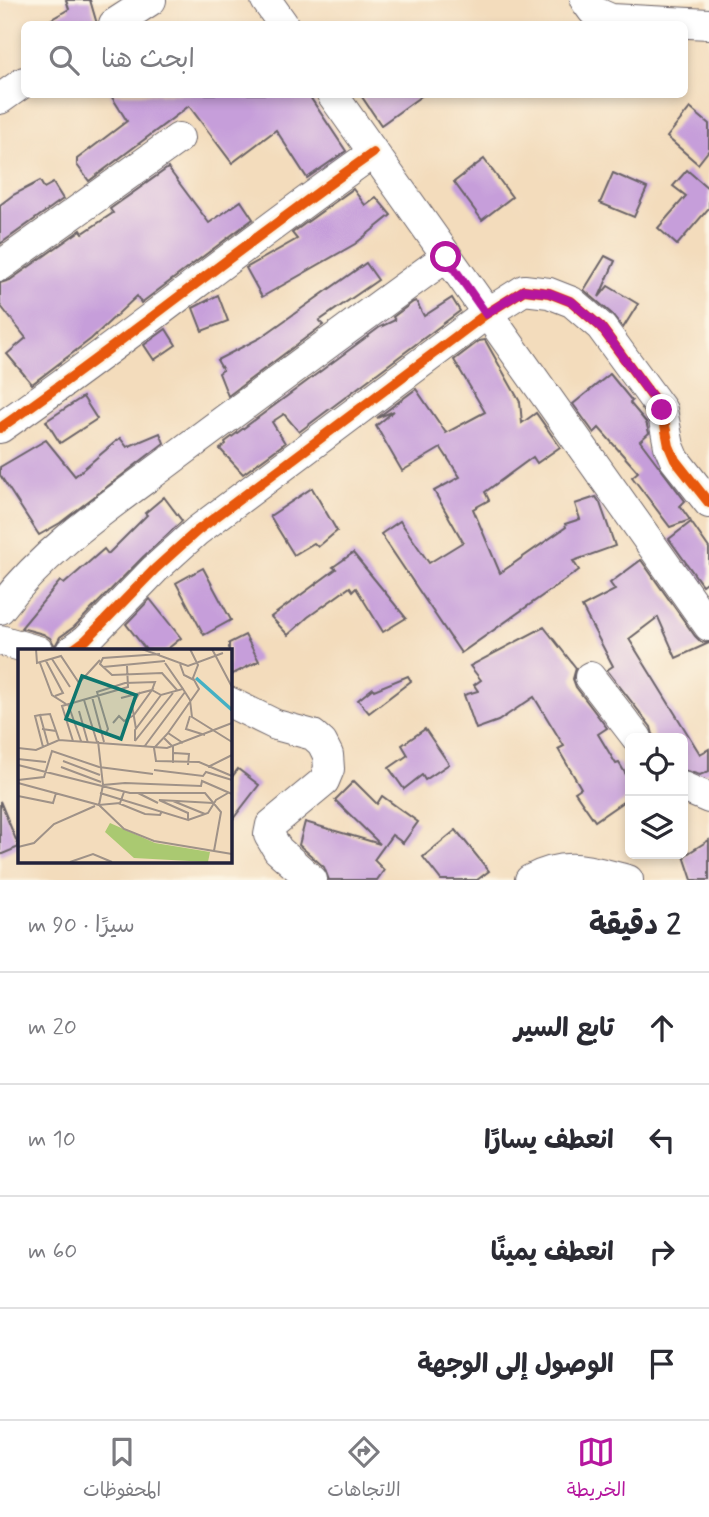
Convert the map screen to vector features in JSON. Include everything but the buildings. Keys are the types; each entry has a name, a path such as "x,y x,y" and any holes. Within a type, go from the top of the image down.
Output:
{"street":[{"path":"119,21 151,0"},
{"path":"266,0 281,21"},
{"path":"584,0 593,11 611,19 650,21"},
{"path":"688,23 709,24"},
{"path":"0,99 21,84"},
{"path":"335,98 709,626"},
{"path":"0,265 179,138"},
{"path":"0,428 373,153"},
{"path":"0,609 54,549 446,257"},
{"path":"74,649 197,531 486,314 524,290 549,293 572,302 601,327 662,410 669,446 675,460 709,503"},
{"path":"0,640 31,649"},
{"path":"590,677 633,733"},
{"path":"231,703 276,725 313,735 323,743 328,755 328,769 324,781 271,825 269,835 278,850 312,880"},
{"path":"688,789 709,797"},
{"path":"530,880 548,870 566,867 628,880"}],"cycle path":[{"path":"0,428 373,153"},
{"path":"74,649 197,531 486,314 524,290 549,293 572,302 601,327 662,410 669,446 675,460 709,503"}],"route":[{"path":"446,257 486,314 524,290 549,293 572,302 601,327 662,410"}]}
